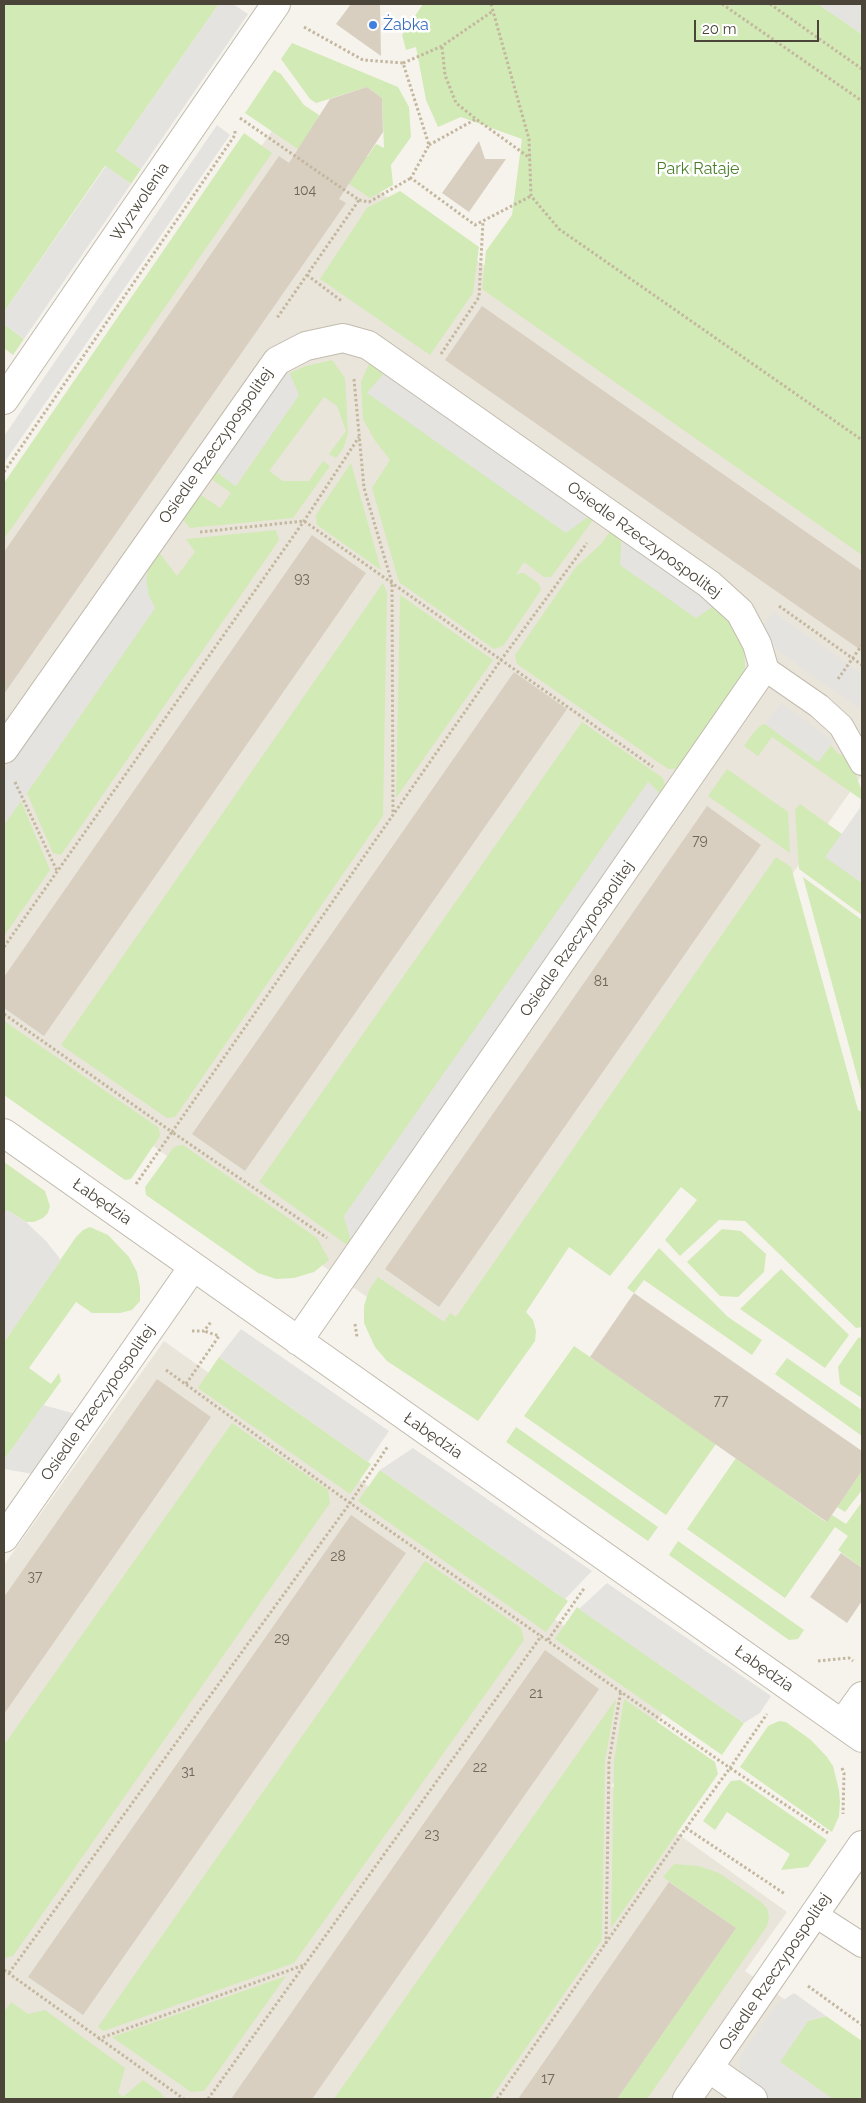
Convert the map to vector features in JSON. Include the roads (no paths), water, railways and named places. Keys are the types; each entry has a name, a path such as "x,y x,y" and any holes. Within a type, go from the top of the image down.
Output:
{"street":[{"name":"Wyzwolenia","path":"4,400 276,4"},
{"name":"Osiedle Rzeczypospolitej","path":"4,748 277,361 306,346 343,338 368,345 709,584 740,612 758,644 764,668 298,1340"},
{"name":"Łabędzia","path":"4,1133 852,1731"},
{"name":"Osiedle Rzeczypospolitej","path":"4,1538 193,1267"},
{"path":"852,1731 862,1696"},
{"name":"Osiedle Rzeczypospolitej","path":"687,2099 779,1965 803,1907 862,1845"},
{"path":"709,2068 753,2099"}],"lane":[{"path":"764,668 819,706 841,726 862,763"},
{"path":"803,1907 862,1945"}],"place":[{"name":"Żabka","path":"373,25"}],"park label":[{"name":"Park Rataje","path":"698,169"}]}
